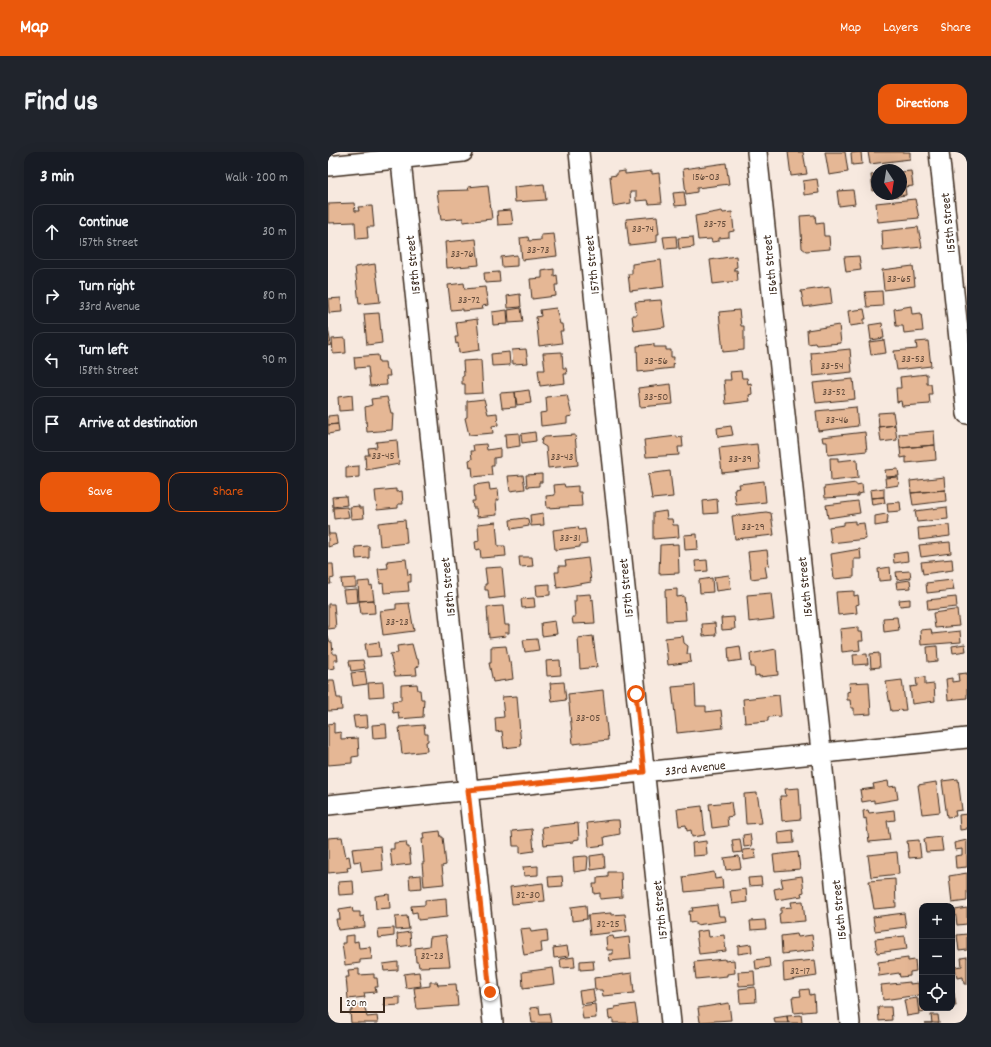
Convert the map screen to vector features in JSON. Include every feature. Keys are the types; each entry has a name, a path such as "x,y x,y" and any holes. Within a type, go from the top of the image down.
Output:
{"street":[{"path":"328,166 400,155 463,152"},
{"name":"157th Street","path":"579,152 672,1023"},
{"name":"156th Street","path":"757,152 850,1023"},
{"name":"155th Street","path":"939,152 967,414"},
{"name":"158th Street","path":"400,155 493,1023"},
{"name":"33rd Avenue","path":"328,805 967,738"}],"building":[{"path":"788,152 803,152 807,174 791,176"},
{"path":"825,152 845,152 848,172 829,175"},
{"path":"861,152 862,164 852,165 851,153"},
{"path":"868,152 910,152 910,159 870,164"},
{"path":"726,163 729,184 697,188 697,192 686,194 683,169"},
{"path":"625,171 625,174 652,171 652,174 659,173 662,203 649,204 648,200 636,201 636,192 630,192 631,203 613,206 610,176 617,175 617,172"},
{"path":"907,171 911,171 913,186 907,187"},
{"path":"817,179 819,193 804,195 803,181"},
{"path":"544,184 546,200 515,202 514,187"},
{"path":"488,185 492,219 463,222 463,218 441,220 437,191 469,190 468,187"},
{"path":"853,190 855,204 839,206 837,191"},
{"path":"684,192 686,205 675,206 673,193"},
{"path":"915,199 919,218 878,222 876,203"},
{"path":"354,203 355,211 359,211 358,207 372,206 374,227 367,227 368,238 356,239 355,222 328,223 328,204"},
{"path":"511,210 513,224 498,225 497,211"},
{"path":"722,211 723,213 732,212 734,231 729,232 729,237 719,238 719,241 712,242 711,239 698,240 695,216"},
{"path":"815,215 816,224 823,223 824,236 829,236 830,249 806,251 802,248 800,216"},
{"path":"657,216 659,234 657,234 657,242 629,245 626,219"},
{"path":"918,227 922,247 883,251 882,231"},
{"path":"554,234 557,256 522,260 520,238 528,237 529,241 541,240 541,235"},
{"path":"676,236 677,248 665,249 663,237"},
{"path":"693,237 694,247 679,249 678,238"},
{"path":"476,239 479,265 447,268 445,242"},
{"path":"517,255 517,266 502,267 501,257"},
{"path":"736,256 737,267 734,268 734,270 737,270 738,281 713,284 710,260"},
{"path":"859,256 861,270 846,272 844,257"},
{"path":"661,260 664,287 630,291 628,274 632,274 632,264"},
{"path":"375,264 380,302 359,304 355,267"},
{"path":"913,266 915,286 884,290 882,270"},
{"path":"554,269 554,276 557,275 558,285 555,285 556,296 532,299 530,279 542,278 542,271"},
{"path":"499,272 500,282 485,283 484,273"},
{"path":"464,283 465,289 485,287 488,305 482,306 483,309 462,311 462,309 451,310 448,285"},
{"path":"830,287 832,303 804,307 801,291"},
{"path":"882,291 883,306 867,307 865,292"},
{"path":"520,294 521,307 508,308 507,296"},
{"path":"341,298 342,312 329,313 328,299"},
{"path":"661,300 665,327 634,331 632,315 637,315 635,302"},
{"path":"911,306 912,314 921,313 923,331 904,333 903,326 896,326 894,309"},
{"path":"521,308 523,322 509,323 508,310"},
{"path":"556,308 560,324 562,324 563,331 560,331 562,343 539,346 536,317 541,316 540,310"},
{"path":"864,309 866,319 864,319 864,324 850,326 848,311"},
{"path":"507,310 508,324 493,325 492,312"},
{"path":"739,310 741,326 744,326 744,350 723,352 719,312"},
{"path":"379,313 382,343 367,345 364,314"},
{"path":"477,319 480,350 459,353 458,343 456,344 455,337 458,337 456,322"},
{"path":"882,323 884,338 871,340 869,325"},
{"path":"839,325 841,343 816,345 815,343 808,344 807,330"},
{"path":"328,328 331,345 328,346"},
{"path":"345,338 346,353 333,354 332,339"},
{"path":"884,340 886,353 871,355 869,342"},
{"path":"928,341 931,366 897,370 894,351 917,349 916,342"},
{"path":"654,344 654,347 666,347 666,350 671,350 671,357 674,357 673,368 638,372 637,346"},
{"path":"526,349 528,363 513,364 512,350"},
{"path":"850,349 852,372 813,376 811,353"},
{"path":"509,352 510,365 492,366 491,354"},
{"path":"562,352 563,368 566,368 567,374 564,374 565,383 540,386 538,370 545,370 543,353"},
{"path":"378,355 379,362 385,362 386,370 389,370 390,376 386,376 387,385 370,386 368,367 355,368 354,357"},
{"path":"481,360 483,393 465,394 465,384 462,384 462,376 464,376 463,361"},
{"path":"741,371 742,378 747,378 748,384 751,383 752,394 749,395 750,401 726,404 724,380 731,380 730,372"},
{"path":"927,374 927,384 931,384 932,394 929,394 930,404 902,406 901,401 897,402 896,388 901,388 900,377"},
{"path":"853,379 855,399 816,403 813,383"},
{"path":"671,384 673,404 640,407 638,388"},
{"path":"529,390 531,403 517,405 515,392"},
{"path":"515,392 516,407 502,408 500,393"},
{"path":"352,395 353,410 339,411 338,397"},
{"path":"567,395 572,416 567,417 567,423 541,426 540,413 547,412 546,397"},
{"path":"387,397 391,413 393,413 392,430 367,432 365,407 372,405 371,399"},
{"path":"484,399 488,414 497,413 498,425 492,426 493,433 469,435 465,418 467,417 467,401"},
{"path":"856,407 858,426 818,431 816,411"},
{"path":"893,412 895,425 879,427 878,413"},
{"path":"337,415 338,424 328,425 328,416"},
{"path":"338,424 339,432 328,434 328,425"},
{"path":"895,425 897,440 881,442 879,427"},
{"path":"731,426 733,435 718,437 717,428"},
{"path":"934,431 935,445 900,448 899,434"},
{"path":"535,432 536,441 522,443 521,434"},
{"path":"865,432 867,451 828,455 827,442 823,442 822,437"},
{"path":"519,433 520,446 506,448 505,434"},
{"path":"575,435 578,465 548,468 546,447 541,444 542,439 545,437"},
{"path":"677,436 677,438 682,437 683,447 678,447 679,455 646,457 644,440"},
{"path":"397,440 399,464 366,470 365,455 369,455 368,448 377,447 376,442"},
{"path":"486,444 487,450 500,448 500,457 494,458 494,466 491,466 492,475 473,477 472,467 470,468 469,460 472,459 471,451 474,451 473,445"},
{"path":"757,444 760,469 722,473 719,448"},
{"path":"935,445 936,460 906,463 906,457 901,458 900,448"},
{"path":"830,458 838,458 838,461 857,459 858,478 831,481"},
{"path":"359,466 359,477 346,478 346,467"},
{"path":"898,469 899,476 886,477 885,470"},
{"path":"670,471 673,497 652,499 648,474"},
{"path":"542,474 542,482 539,482 539,486 527,487 526,475"},
{"path":"523,475 525,489 510,491 508,476"},
{"path":"898,477 899,485 886,487 885,478"},
{"path":"944,477 945,490 911,493 910,481"},
{"path":"764,481 766,502 736,505 734,489 740,488 739,484"},
{"path":"489,483 490,490 498,489 499,500 496,500 497,515 477,517 476,508 473,508 472,501 475,501 474,485"},
{"path":"856,483 856,485 862,484 863,493 858,494 858,496 825,498 824,487"},
{"path":"564,484 565,487 578,486 578,492 581,492 582,506 547,508 546,496 555,495 554,485"},
{"path":"884,488 884,497 871,498 870,490"},
{"path":"396,489 396,492 402,491 403,504 398,504 398,508 377,510 375,491"},
{"path":"945,490 946,501 913,505 911,493"},
{"path":"346,496 347,505 333,507 332,497"},
{"path":"884,497 885,503 872,505 871,498"},
{"path":"717,499 718,513 704,514 703,501"},
{"path":"858,501 860,513 828,518 826,505"},
{"path":"900,502 901,511 888,512 887,503"},
{"path":"359,506 359,508 363,508 364,518 351,519 350,507"},
{"path":"347,507 349,517 334,519 333,508"},
{"path":"947,507 948,519 917,522 915,511"},
{"path":"666,511 667,519 672,519 673,525 678,525 679,537 653,539 653,513"},
{"path":"766,512 771,513 774,535 735,539 732,516"},
{"path":"543,513 544,525 531,526 530,515"},
{"path":"886,514 888,516 887,524 875,526 875,516"},
{"path":"528,519 529,526 511,529 510,520"},
{"path":"405,520 407,543 380,546 378,523"},
{"path":"855,521 855,524 864,523 866,539 831,543 829,527 844,525 844,522"},
{"path":"496,522 498,546 505,546 506,556 481,558 480,549 476,550 475,542 479,541 478,524"},
{"path":"949,525 950,536 919,540 918,528"},
{"path":"328,526 329,534 335,534 337,544 328,547"},
{"path":"578,527 579,530 585,529 587,544 580,545 580,547 555,550 553,530"},
{"path":"697,534 698,549 685,550 684,535"},
{"path":"950,542 951,553 921,557 919,545"},
{"path":"678,544 679,573 659,574 660,545"},
{"path":"369,546 369,558 356,559 355,547"},
{"path":"860,549 861,559 854,559 854,577 834,579 831,554"},
{"path":"767,550 769,565 765,566 767,577 751,579 748,552"},
{"path":"907,552 908,561 894,563 893,554"},
{"path":"519,557 532,557 533,566 520,567"},
{"path":"588,558 591,582 557,588 555,572 559,572 559,566 566,566 565,561"},
{"path":"406,559 408,575 411,574 411,582 408,582 409,591 384,593 383,583 380,584 378,569 388,568 387,561"},
{"path":"952,559 953,570 923,574 921,562"},
{"path":"707,560 708,571 696,572 695,561"},
{"path":"328,564 333,564 334,578 330,579 331,584 328,584"},
{"path":"502,567 505,597 489,599 488,590 485,590 485,584 487,584 485,568"},
{"path":"890,567 891,580 879,581 878,569"},
{"path":"910,571 911,578 897,580 896,572"},
{"path":"729,575 731,589 716,591 714,577"},
{"path":"356,578 356,587 342,588 341,579"},
{"path":"712,578 713,592 700,593 699,580"},
{"path":"910,580 911,588 897,589 896,582"},
{"path":"952,580 954,590 927,593 926,583"},
{"path":"369,581 370,586 372,585 374,600 359,601 358,582"},
{"path":"550,584 550,595 537,596 536,585"},
{"path":"357,589 358,602 345,603 343,590"},
{"path":"677,589 677,597 684,596 686,620 666,621 665,590"},
{"path":"854,591 854,596 858,595 859,604 856,605 857,613 838,615 836,592"},
{"path":"771,593 774,619 749,622 747,595"},
{"path":"590,594 591,600 593,599 595,623 573,624 572,617 575,617 574,601 576,601 576,595"},
{"path":"956,597 957,607 928,610 927,600"},
{"path":"534,598 535,607 522,608 521,599"},
{"path":"910,599 910,605 900,606 899,600"},
{"path":"374,600 375,613 361,614 359,601"},
{"path":"409,603 414,631 383,635 380,611 396,609 396,604"},
{"path":"328,604 334,604 336,628 328,629"},
{"path":"503,606 505,625 509,625 509,633 505,633 506,636 489,638 487,607"},
{"path":"957,610 959,626 935,628 933,613"},
{"path":"734,617 735,629 722,630 721,618"},
{"path":"897,617 899,630 884,632 883,618"},
{"path":"555,621 557,634 542,636 541,623"},
{"path":"715,623 716,635 703,636 702,624"},
{"path":"858,627 858,632 862,632 863,641 859,641 860,650 842,652 840,629"},
{"path":"931,629 932,634 960,631 961,642 921,645 920,630"},
{"path":"328,636 330,642 332,642 333,654 337,654 338,660 334,660 335,668 328,669"},
{"path":"593,636 597,667 580,669 578,638"},
{"path":"683,636 684,643 688,646 687,654 690,654 691,662 668,665 665,638"},
{"path":"537,639 539,650 525,652 523,640"},
{"path":"379,642 381,656 367,657 365,644"},
{"path":"412,644 416,659 418,659 419,666 416,667 417,675 395,676 390,654 398,653 397,646"},
{"path":"965,644 966,651 953,653 952,646"},
{"path":"506,646 509,662 511,661 513,679 493,682 489,663 491,663 491,647"},
{"path":"740,646 742,660 729,662 728,648"},
{"path":"937,646 938,661 928,662 927,647"},
{"path":"776,649 778,675 755,676 754,667 751,667 750,654"},
{"path":"879,653 880,667 871,668 870,654"},
{"path":"867,654 868,664 854,665 853,655"},
{"path":"363,660 365,669 351,671 349,661"},
{"path":"560,660 561,675 547,676 546,661"},
{"path":"365,671 367,684 353,686 351,673"},
{"path":"967,673 967,698 948,700 946,679 952,678 952,682 959,681 958,674"},
{"path":"925,677 925,685 934,684 935,701 912,704 910,687 917,686 916,678"},
{"path":"328,680 334,680 337,698 341,698 342,710 328,711"},
{"path":"902,680 906,710 891,711 886,682"},
{"path":"383,682 384,696 369,697 368,683"},
{"path":"564,682 566,700 552,702 550,683"},
{"path":"869,682 871,714 854,715 854,708 851,708 850,700 847,700 847,692 850,691 849,683"},
{"path":"417,684 418,690 420,690 421,699 424,699 423,717 399,719 398,712 393,713 392,701 401,700 401,685"},
{"path":"695,685 696,706 706,706 706,712 721,710 723,728 677,733 672,687"},
{"path":"603,690 608,740 573,744 568,694"},
{"path":"779,695 781,716 768,717 768,721 745,723 743,699"},
{"path":"517,696 521,746 504,748 502,731 496,732 495,718 504,717 502,697"},
{"path":"367,715 368,727 355,728 353,716"},
{"path":"334,723 334,733 341,732 341,739 358,738 359,756 352,757 352,763 328,765 328,724"},
{"path":"386,724 387,737 373,738 372,725"},
{"path":"424,725 425,734 428,734 428,741 426,742 427,751 402,754 399,727"},
{"path":"958,779 962,810 955,811 956,816 947,817 942,781"},
{"path":"888,781 889,787 896,786 898,799 874,803 874,800 862,802 860,790 874,788 873,784"},
{"path":"936,782 940,812 922,814 918,785"},
{"path":"799,788 801,819 782,821 780,796 786,796 785,789"},
{"path":"757,793 762,823 746,824 744,794"},
{"path":"731,802 733,816 727,817 728,826 712,828 709,804"},
{"path":"702,806 705,835 692,837 691,830 687,831 686,825 679,826 677,809"},
{"path":"868,810 869,813 894,810 895,820 887,821 890,840 869,842 866,818 864,819 863,811"},
{"path":"967,814 967,829 960,830 959,815"},
{"path":"619,820 620,834 604,837 605,845 589,847 587,823"},
{"path":"578,823 579,839 573,840 573,842 544,845 542,827"},
{"path":"532,829 534,851 520,853 520,846 513,846 512,831"},
{"path":"793,830 794,843 779,844 778,832"},
{"path":"440,831 441,837 443,837 446,865 442,866 444,884 424,886 422,863 424,863 423,833"},
{"path":"750,834 752,846 744,847 743,835"},
{"path":"342,837 346,857 349,856 351,867 347,868 348,871 328,873 328,838"},
{"path":"941,837 943,851 926,852 924,839"},
{"path":"740,839 742,852 734,853 732,840"},
{"path":"919,840 921,857 909,858 907,841"},
{"path":"967,840 967,867 956,868 955,856 962,855 962,849 955,850 954,843"},
{"path":"706,841 707,855 693,856 692,843"},
{"path":"406,842 407,847 409,847 411,864 392,866 390,849 394,849 394,843"},
{"path":"381,846 383,870 362,872 360,861 354,862 352,849"},
{"path":"755,849 756,858 744,860 743,850"},
{"path":"798,852 800,869 775,871 773,855"},
{"path":"897,852 899,874 871,877 868,855"},
{"path":"604,854 605,868 591,870 590,856"},
{"path":"739,856 741,868 726,870 724,858"},
{"path":"573,857 588,857 587,870 574,872"},
{"path":"538,866 538,875 524,876 523,867"},
{"path":"608,872 621,872 622,897 600,899 600,893 594,894 593,884 597,884 597,878 608,877"},
{"path":"714,872 715,879 722,878 723,888 685,892 683,877"},
{"path":"967,873 967,901 952,903 949,876"},
{"path":"421,875 422,888 410,889 409,876"},
{"path":"562,876 563,886 549,887 548,877"},
{"path":"802,876 804,892 801,893 802,896 776,900 774,889 783,887 781,879"},
{"path":"761,877 762,885 749,886 748,878"},
{"path":"895,879 896,907 874,909 869,881"},
{"path":"353,881 354,894 339,895 338,882"},
{"path":"543,883 545,901 512,904 510,887"},
{"path":"746,889 747,902 732,904 730,891"},
{"path":"389,894 390,908 376,909 375,896"},
{"path":"446,898 447,917 418,920 417,912 412,913 411,906 425,905 425,900"},
{"path":"803,901 805,921 780,923 779,914 781,913 781,908 792,907 791,902"},
{"path":"586,905 587,919 572,921 571,907"},
{"path":"717,905 719,916 725,916 726,921 696,925 696,922 690,923 689,911 693,911 692,908"},
{"path":"352,907 353,912 360,912 360,917 364,916 365,927 338,930 336,919 340,919 339,909"},
{"path":"967,908 967,924 957,925 955,910"},
{"path":"611,913 611,915 625,914 627,931 590,935 588,915"},
{"path":"904,913 906,927 875,931 873,917"},
{"path":"407,916 409,929 396,930 395,917"},
{"path":"765,920 766,929 751,930 750,921"},
{"path":"394,928 394,936 379,938 378,929"},
{"path":"530,928 531,932 547,930 548,942 541,943 542,952 524,955 520,929"},
{"path":"708,930 709,937 724,935 726,951 699,954 696,932"},
{"path":"410,932 411,945 398,947 397,934"},
{"path":"797,934 798,937 812,935 814,950 782,954 781,936"},
{"path":"967,934 967,950 959,951 957,935"},
{"path":"354,935 354,942 358,941 359,948 370,947 372,959 360,960 360,963 345,965 342,943 345,943 345,936"},
{"path":"446,935 450,966 419,967 418,962 416,962 415,948 429,946 430,937"},
{"path":"613,936 614,939 629,937 631,959 610,961 609,954 613,954 613,950 607,950 606,937"},
{"path":"905,936 907,949 877,953 875,939"},
{"path":"751,944 752,952 738,954 738,946"},
{"path":"567,946 569,956 554,958 553,948"},
{"path":"574,957 575,967 561,968 560,959"},
{"path":"967,957 967,984 964,984 963,977 957,978 955,967 962,966 961,958"},
{"path":"769,958 770,967 756,969 755,960"},
{"path":"908,958 908,961 915,960 916,971 910,972 910,976 900,977 899,973 879,976 878,962"},
{"path":"725,959 725,961 734,960 735,973 727,974 727,976 696,979 694,962"},
{"path":"593,960 594,969 580,970 580,961"},
{"path":"815,960 817,976 784,981 783,963"},
{"path":"398,962 398,970 384,971 383,964"},
{"path":"553,968 555,984 523,988 522,972"},
{"path":"359,969 359,975 374,974 374,978 377,978 378,987 375,987 376,992 364,993 365,997 348,999 346,977 349,977 348,970"},
{"path":"754,971 755,985 739,986 738,972"},
{"path":"419,972 421,986 406,988 404,974"},
{"path":"632,973 634,993 603,996 602,990 595,990 594,978"},
{"path":"430,982 437,982 438,985 456,984 458,1006 417,1009 414,988 430,986"},
{"path":"910,982 910,984 918,983 919,995 883,1000 881,985"},
{"path":"755,987 756,1002 740,1003 739,989"},
{"path":"593,989 595,1002 581,1004 579,991"},
{"path":"809,989 810,995 814,994 815,1011 794,1013 792,997 801,996 800,990"},
{"path":"400,997 400,1005 384,1006 384,998"},
{"path":"917,998 919,1014 907,1016 904,1000"},
{"path":"729,1003 731,1020 700,1022 698,1008"},
{"path":"364,1004 367,1017 377,1016 378,1023 351,1023 350,1011 352,1011 352,1005"},
{"path":"595,1004 596,1018 583,1019 581,1006"},
{"path":"635,1004 638,1023 613,1023 613,1018 609,1019 608,1010 615,1009 615,1007"},
{"path":"539,1007 540,1014 549,1013 551,1023 532,1023 530,1008"},
{"path":"878,1007 891,1007 892,1020 879,1021"},
{"path":"801,1015 802,1023 788,1023 787,1016"},
{"path":"931,1015 938,1015 939,1023 932,1023"},
{"path":"787,1016 788,1023 775,1023 774,1018"}],"route":[{"path":"490,992 468,790 644,772 636,694"}]}
